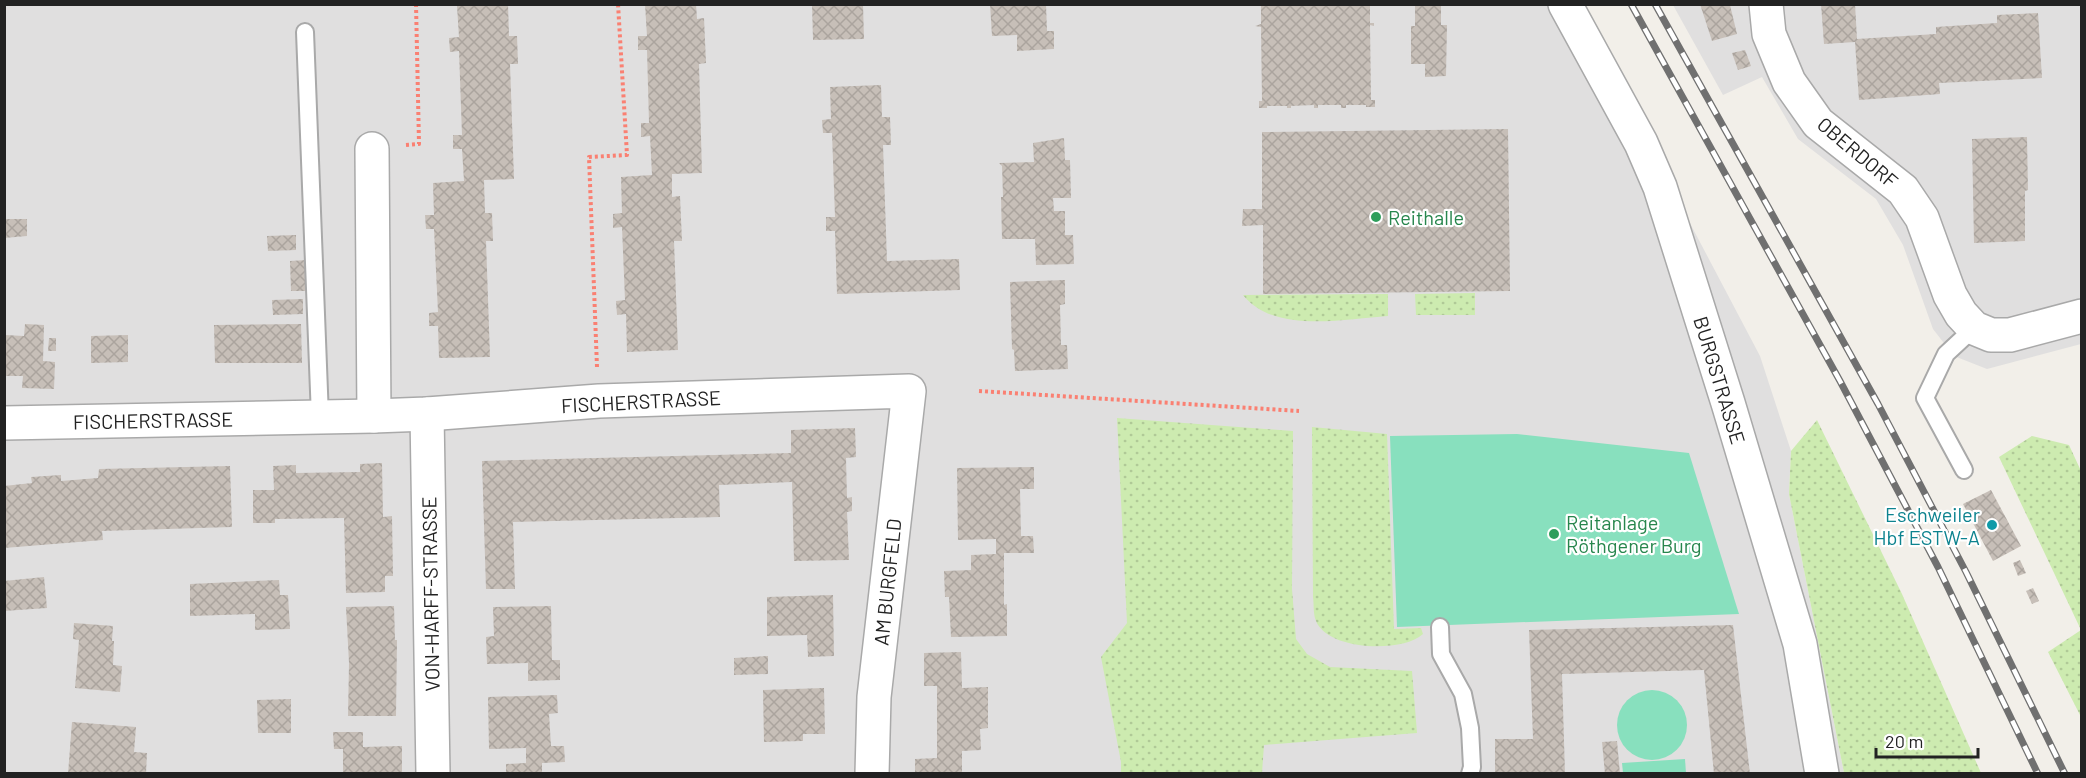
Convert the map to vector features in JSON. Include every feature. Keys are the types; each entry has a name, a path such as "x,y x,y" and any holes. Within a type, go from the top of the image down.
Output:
{"street":[{"name":"BURGSTRASSE","path":"1565,4 1641,143 1660,187 1800,644 1822,774"},
{"name":"OBERDORF","path":"1766,4 1769,34 1789,82 1818,123 1903,190 1922,218 1950,296 1961,314 1974,328"},
{"path":"372,149 374,416"},
{"path":"1974,328 1991,335 2010,335 2082,316"},
{"name":"FISCHERSTRASSE","path":"4,423 374,416 598,401 909,391"},
{"name":"AM BURGFELD","path":"872,774 874,697 909,391"},
{"name":"VON-HARFF-STRASSE","path":"427,414 433,774"}],"lane":[{"path":"305,32 320,417"},
{"path":"1964,470 1925,398 1946,354 1974,328"},
{"path":"1440,627 1441,654 1462,693 1470,728 1472,767 1470,774"}],"path":[{"path":"372,149 419,144 416,4"},
{"path":"598,401 589,157 627,155 618,4"},
{"path":"979,391 1299,411"}],"shaded area":[{"path":"5,4 1575,5 1760,356 1791,451 1789,494 1844,773 5,774"},
{"path":"1673,5 2081,5 2081,344 1987,369 1954,356 1933,329 1903,245 1876,199 1798,139 1762,77 1723,95"}],"green space":[{"path":"1475,293 1475,315 1416,315 1415,294"},
{"path":"1388,294 1388,316 1331,321 1291,320 1272,315 1256,307 1243,295"},
{"path":"1117,418 1293,431 1292,589 1296,639 1307,654 1330,667 1412,671 1417,733 1264,745 1262,773 1121,773 1121,762 1101,657 1127,623"},
{"path":"1817,420 1902,594 1981,773 1844,773 1789,494 1791,451"},
{"path":"1312,427 1387,434 1394,629 1421,628 1423,634 1413,640 1384,646 1350,643 1323,631 1316,621 1313,597"},
{"name":"Reitanlage Röthgener Burg","path":"1517,434 1689,453 1739,614 1397,627 1390,436"},
{"path":"2032,436 2069,445 2081,471 2081,630 1999,457"},
{"path":"2081,630 2081,717 2048,652"},
{"path":"1652,690 1665,693 1677,700 1684,712 1687,725 1684,738 1677,750 1665,757 1652,760 1639,757 1627,750 1620,738 1617,725 1620,712 1627,700 1639,693"},
{"path":"1685,759 1686,773 1623,773 1622,763"}],"building":[{"path":"508,4 509,36 517,36 518,64 510,64 514,179 484,180 485,213 492,213 493,241 486,241 490,357 439,358 438,326 429,326 429,313 438,312 434,229 426,229 425,215 434,215 433,183 464,181 462,149 453,149 453,135 462,135 459,51 450,52 449,38 459,37 457,6"},
{"path":"645,4 696,4 697,19 704,18 706,63 699,64 702,173 672,174 672,197 680,196 682,241 674,241 678,350 627,352 626,314 617,315 616,301 625,300 622,227 613,228 613,214 622,213 621,177 652,175 650,136 641,137 641,123 649,123 647,50 638,50 638,36 647,36"},
{"path":"812,4 863,4 864,39 813,40"},
{"path":"990,4 1046,4 1047,31 1054,31 1054,49 1017,51 1017,35 992,36"},
{"path":"1261,4 1370,4 1370,23 1374,23 1374,26 1370,25 1371,100 1375,100 1375,107 1346,105 1346,108 1341,108 1341,105 1318,105 1318,108 1314,108 1314,105 1259,108 1259,101 1262,101 1261,27 1255,26 1261,24"},
{"path":"1415,4 1441,4 1441,25 1447,25 1446,76 1425,77 1425,64 1411,64 1411,26 1415,26"},
{"path":"1700,4 1730,5 1737,34 1712,41"},
{"path":"1821,4 1855,4 1857,39 1936,34 1936,27 1997,23 1997,15 2038,13 2042,78 1939,83 1940,94 1859,100 1855,42 1824,44"},
{"path":"1745,50 1751,66 1738,70 1732,53"},
{"path":"881,85 882,117 890,117 891,145 883,145 887,261 959,259 960,290 837,294 835,231 826,231 826,217 835,217 832,133 823,133 822,120 831,119 830,87"},
{"name":"Reithalle","path":"1508,129 1510,291 1263,294 1263,225 1242,226 1243,209 1262,209 1262,132"},
{"path":"2027,137 2028,190 2025,191 2025,241 1974,243 1972,139"},
{"path":"1064,138 1065,160 1070,160 1071,198 1053,198 1054,211 1065,211 1065,235 1073,235 1074,264 1036,265 1035,239 1002,239 1002,166 999,163 1034,162 1033,143"},
{"path":"4,219 27,219 27,236 4,238"},
{"path":"296,235 296,250 268,251 267,236"},
{"path":"306,260 307,291 291,291 290,261"},
{"path":"1065,280 1065,304 1060,305 1061,345 1067,345 1068,369 1015,371 1010,282"},
{"path":"303,299 303,314 273,315 272,300"},
{"path":"25,324 44,325 43,361 55,362 54,389 22,388 23,376 5,376 5,335 24,336"},
{"path":"301,324 302,363 215,363 214,325"},
{"path":"128,335 128,362 91,363 91,336"},
{"path":"49,338 56,338 56,351 48,351"},
{"path":"855,428 856,457 846,458 847,498 852,497 852,511 847,512 849,560 794,561 792,482 719,485 720,517 513,522 515,589 486,589 482,461 791,453 791,430"},
{"path":"382,463 383,517 392,516 393,576 385,576 385,592 346,593 344,518 275,519 275,523 253,523 253,490 274,490 273,466 296,465 296,473 360,472 360,464"},
{"path":"230,466 232,527 102,531 103,540 4,548 4,486 32,483 31,477 61,475 61,481 98,478 99,469"},
{"path":"1034,467 1034,489 1020,489 1021,536 1033,536 1034,553 1004,553 1004,605 1007,604 1007,636 951,637 949,597 945,597 944,571 971,570 971,555 996,554 996,539 958,540 957,468"},
{"name":"Eschweiler Hbf ESTW-A","path":"1991,490 2021,546 1993,561 1963,504"},
{"path":"2020,560 2026,573 2018,576 2013,563"},
{"path":"44,577 47,608 4,611 4,581"},
{"path":"279,580 280,595 288,595 290,629 255,630 255,614 190,616 190,584"},
{"path":"2033,588 2039,601 2032,604 2026,591"},
{"path":"833,595 834,656 808,657 807,635 767,636 767,597"},
{"path":"394,606 395,640 397,640 396,716 348,716 349,663 346,607"},
{"path":"551,606 552,660 560,660 560,680 528,681 528,663 487,664 486,637 494,636 493,607"},
{"path":"74,623 113,626 113,665 122,666 120,692 75,688 79,640 73,639"},
{"path":"1733,625 1750,774 1714,774 1704,670 1562,674 1565,774 1495,774 1495,739 1533,739 1529,630"},
{"path":"961,652 962,688 988,687 988,728 980,729 981,750 962,751 962,774 915,774 915,759 937,758 937,686 924,686 924,653"},
{"path":"768,656 768,674 734,675 734,658"},
{"path":"824,688 825,734 803,734 803,741 764,742 763,690"},
{"path":"557,695 558,713 549,714 551,746 564,746 565,762 542,763 542,774 506,774 506,764 526,763 526,748 489,749 488,697"},
{"path":"291,699 291,733 258,733 257,700"},
{"path":"72,722 136,727 134,752 147,753 146,774 68,774"},
{"path":"333,732 363,732 363,747 402,746 402,774 343,774 343,749 334,749"},
{"path":"1617,741 1620,774 1605,774 1602,742"}],"railway":[{"path":"1631,4 1840,381 1938,567 2038,774"},
{"path":"1655,4 1878,404 1966,572 2065,774"}],"place":[{"name":"Reithalle","path":"1376,217"},
{"name":"Eschweiler Hbf ESTW-A","path":"1992,525"},
{"name":"Reitanlage Röthgener Burg","path":"1554,534"}]}
